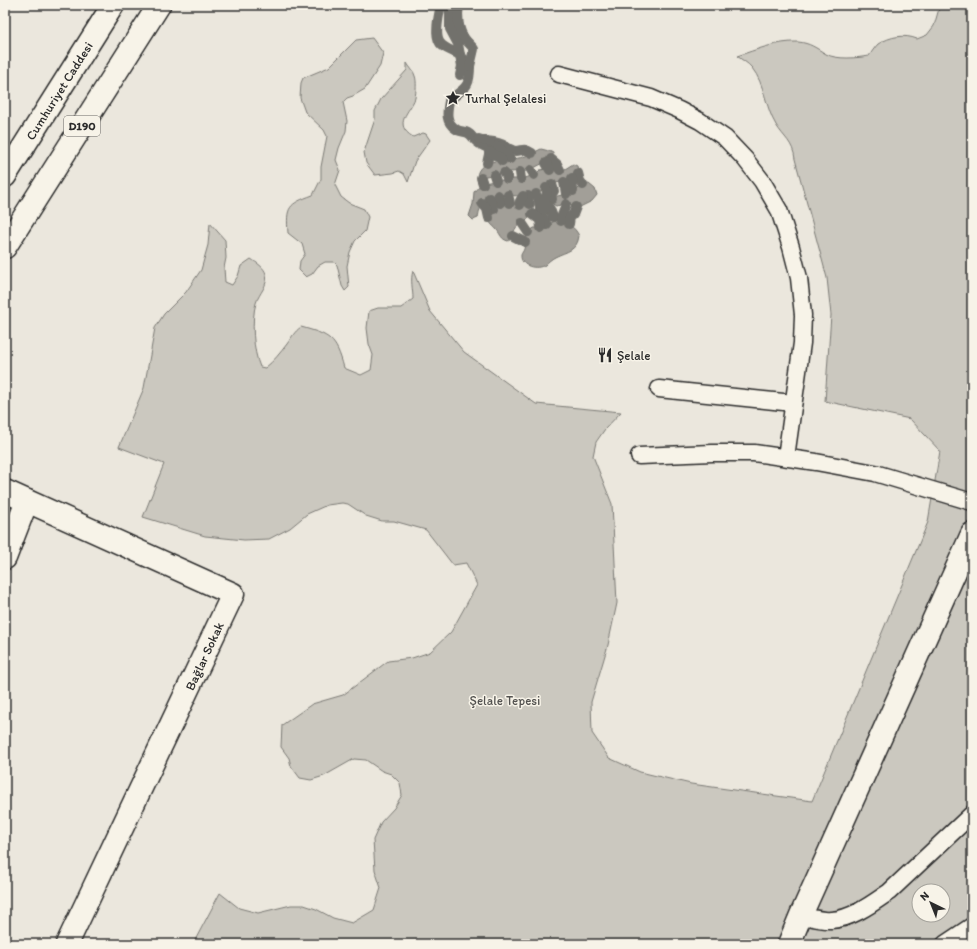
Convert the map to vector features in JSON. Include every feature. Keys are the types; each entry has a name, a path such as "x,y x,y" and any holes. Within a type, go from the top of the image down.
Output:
{"main road":[{"name":"Cumhuriyet Caddesi","path":"5,176 114,5"},
{"name":"D190","path":"5,247 159,5"},
{"name":"Bağlar Sokak","path":"5,491 233,594 67,944"},
{"path":"5,558 27,501"},
{"path":"789,944 972,534"}],"lane":[{"path":"559,74 651,98 700,121 725,138 745,159 762,181 779,210 791,247 799,278 803,315 802,344 786,457"},
{"path":"659,389 794,403"},
{"path":"639,456 747,453 786,457 875,473 972,502"},
{"path":"801,915 815,919 831,920 844,917 874,902 889,892 972,814"},
{"path":"945,944 972,926"}],"green space":[{"name":"Şelale Tepesi","path":"940,5 972,5 972,944 193,944 220,893 239,908 258,913 291,905 304,905 316,909 333,918 352,923 374,910 381,888 375,870 373,840 381,822 394,808 402,795 400,783 391,774 382,771 366,760 354,759 324,776 311,780 300,778 291,766 289,758 281,747 282,725 312,704 343,695 388,661 412,658 430,652 451,632 477,585 466,563 453,565 426,530 394,521 382,521 366,516 348,504 342,503 327,505 307,514 290,528 269,539 244,540 205,536 143,517 164,464 119,447 144,388 155,328 164,314 186,292 201,270 208,245 210,223 225,240 225,282 232,285 238,276 241,266 251,259 262,267 266,274 267,278 265,285 257,299 254,310 254,344 260,367 265,368 271,363 301,327 319,333 330,339 338,350 344,368 361,375 371,370 373,355 369,344 367,328 369,311 378,308 401,308 413,299 413,271 430,311 464,352 536,404 621,412 605,429 596,442 593,456 612,504 617,603 608,645 591,702 592,733 609,758 640,772 691,784 812,801 928,522 940,451 910,419 825,401 831,315 827,278 792,148 772,118 760,81 756,74 747,63 737,56 774,44 798,42 816,48 830,56 847,58 864,57 869,56 874,48 883,41 902,36 917,39 927,35 934,26"},
{"path":"372,38 383,53 380,66 365,89 347,98 343,102 347,121 346,131 336,160 340,170 335,185 341,197 349,203 364,209 368,217 365,231 355,241 350,252 347,266 349,287 345,291 342,286 337,265 334,262 325,262 318,266 312,274 306,277 299,270 300,261 305,254 302,244 288,233 288,212 290,208 298,201 313,195 321,179 321,167 327,136 324,130 305,112 300,98 301,83 303,78 329,67 356,40"},
{"path":"407,63 413,71 416,87 415,98 404,118 404,127 413,137 423,133 426,134 430,140 415,161 408,182 404,174 399,171 375,175 366,163 364,152 375,119 375,111 381,99 407,70"}],"shaded area":[{"path":"541,149 553,153 553,158 528,171 509,172 478,179 477,177 483,166 489,163 523,157"},
{"path":"573,164 577,166 578,170 569,180 547,186 540,192 525,196 492,197 485,200 478,218 473,220 469,216 473,204 474,192 480,185 509,179 523,179 536,174 540,170 565,169"},
{"path":"589,184 595,189 597,195 592,201 580,207 566,204 556,206 551,203 554,197 571,193 584,185"},
{"path":"503,202 520,205 530,204 533,207 531,216 516,228 513,238 508,241 502,238 489,219 493,210"},
{"path":"557,220 564,222 573,228 579,236 574,248 554,258 545,265 534,267 526,265 521,259 521,255 528,233 534,228 541,228"}],"waterway":[{"path":"441,5 437,35 438,39 442,45 461,56 470,66 470,74 467,84 449,101 447,113 448,120 457,130 466,132 490,150 487,163"},
{"path":"450,5 450,29 458,44 462,66 460,75"},
{"path":"459,5 459,27 465,39 474,49 470,66"},
{"path":"479,139 498,143 514,151 526,150 532,153"},
{"path":"498,146 510,159"},
{"path":"489,152 499,157 502,161"},
{"path":"551,159 557,164 560,170"},
{"path":"546,163 550,170"},
{"path":"531,170 534,175"},
{"path":"520,172 521,179"},
{"path":"504,173 507,176 507,179"},
{"path":"578,173 580,181 583,185"},
{"path":"494,175 496,181"},
{"path":"481,178 483,184"},
{"path":"572,178 573,191"},
{"path":"564,182 566,194"},
{"path":"552,184 554,191 551,195 552,199"},
{"path":"544,210 544,202 547,193 546,188"},
{"path":"536,194 540,203 540,212 547,225"},
{"path":"498,195 501,203"},
{"path":"508,195 510,203"},
{"path":"520,205 520,201 523,196"},
{"path":"528,196 528,202 530,204"},
{"path":"489,198 494,209"},
{"path":"544,202 550,209 553,217"},
{"path":"482,203 487,209 489,218"},
{"path":"561,221 566,204"},
{"path":"569,224 570,217 573,215 576,207"},
{"path":"532,214 540,220 541,228"},
{"path":"522,223 528,232"},
{"path":"513,236 525,242"}],"place":[{"name":"Turhal Şelalesi","path":"453,98"},
{"name":"Şelale","path":"605,355"}]}
